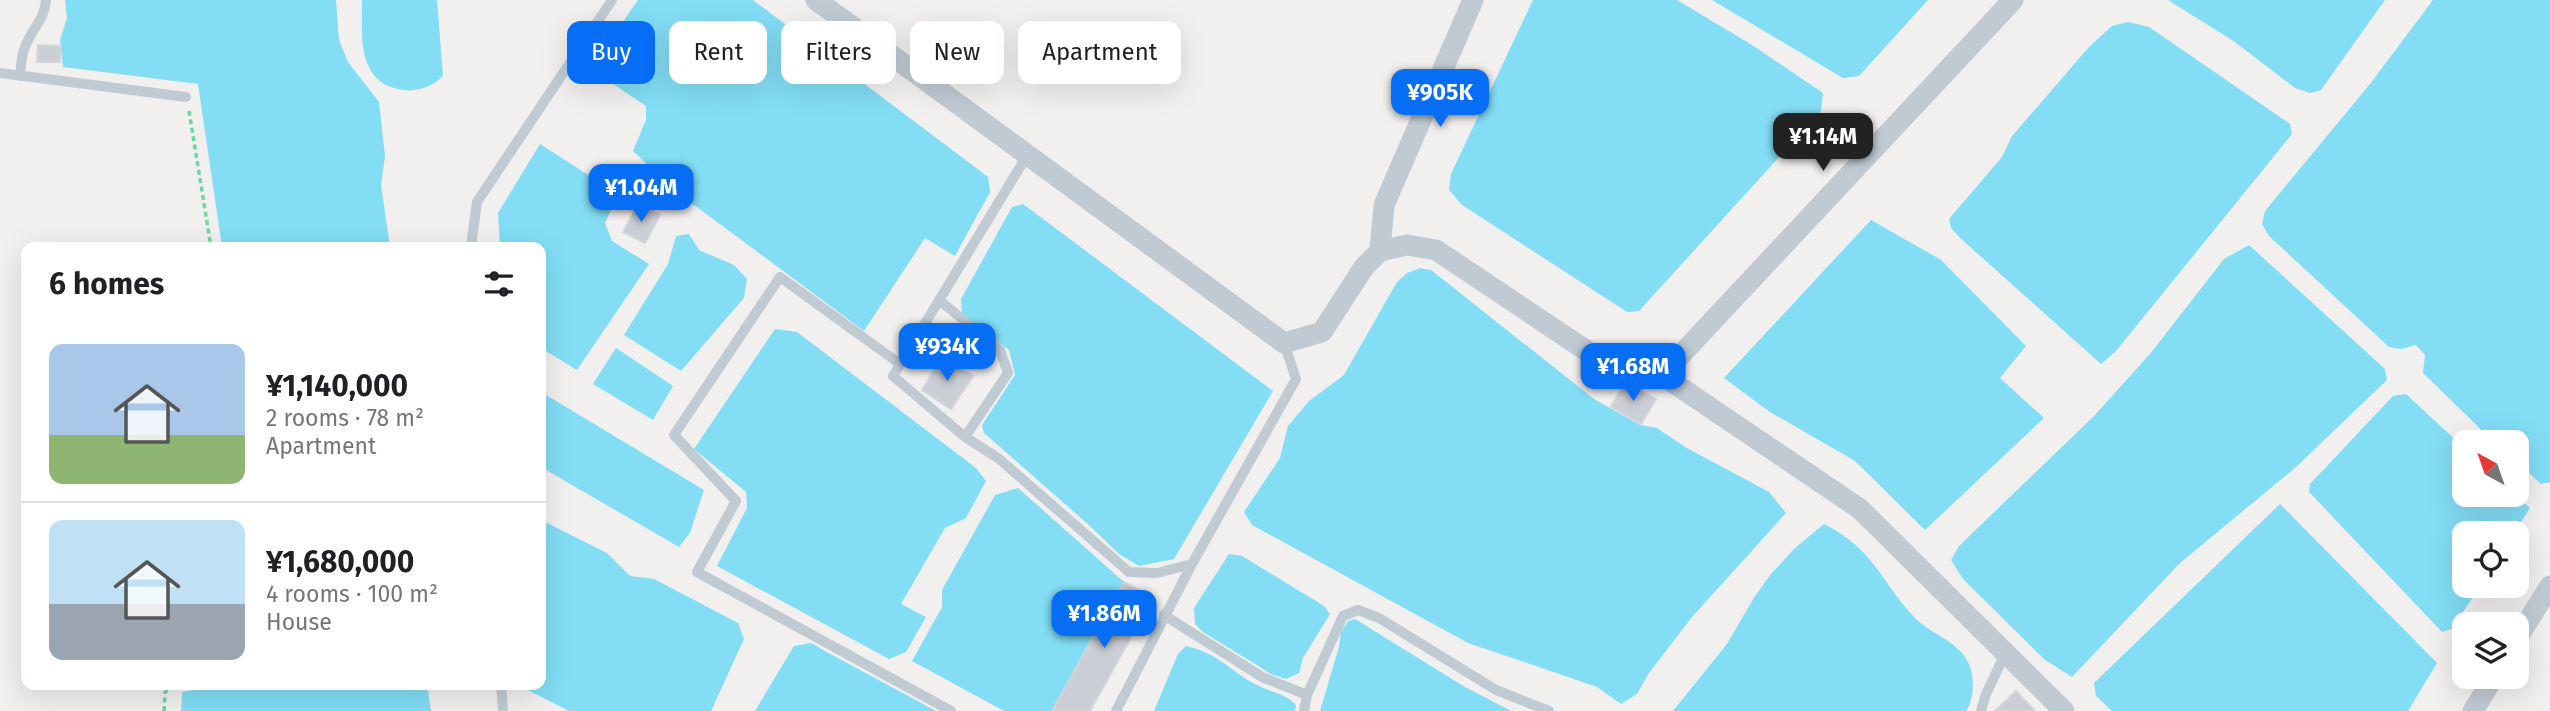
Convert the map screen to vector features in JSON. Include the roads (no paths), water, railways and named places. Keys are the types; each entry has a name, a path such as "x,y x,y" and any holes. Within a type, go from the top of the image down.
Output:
{"street":[{"path":"816,0 1284,343 1321,332 1364,267 1380,251 1407,245 1436,250 1617,371 1662,375 1860,509 2064,711"},
{"path":"1380,251 1384,205 1473,0"},
{"path":"1662,375 2013,0"},
{"path":"2529,619 2550,586"},
{"path":"2473,711 2487,689"}],"lane":[{"path":"20,76 24,49 44,16 46,0"},
{"path":"472,242 477,202 612,0"},
{"path":"0,74 186,97"},
{"path":"1028,154 893,376 965,437 998,458 1129,572 1157,573 1192,564"},
{"path":"900,364 780,277 674,435 736,501 697,572 951,711"},
{"path":"939,300 1000,350 1008,373 965,437"},
{"path":"1116,711 1164,615 1296,379 1284,343"},
{"path":"1304,711 1307,695 1343,616 1358,610 1379,618 1496,690 1549,711"},
{"path":"1164,615 1262,677 1307,695"},
{"path":"1981,711 2005,654"},
{"path":"501,690 503,711"}],"water":[{"path":"65,0 336,0 339,40 348,62 379,102 385,156 381,185 389,242 221,242 198,84 63,67 60,40 67,18"},
{"path":"362,0 437,0 443,76 425,88 414,90 388,86 377,78 369,68 365,56"},
{"path":"638,0 753,0 781,21 781,84 865,84 988,177 990,192 955,256 925,238 864,331 678,193 633,151 646,120 646,106 613,84 655,84 655,21 623,21"},
{"path":"1533,0 1677,0 1752,45 1823,93 1821,111 1639,311 1627,312 1462,205 1449,190 1451,174"},
{"path":"1712,0 1928,0 1859,76 1843,78"},
{"path":"2168,0 2385,0 2321,90 2310,93 2295,88 2235,42"},
{"path":"2433,0 2550,0 2550,482 2541,484 2529,473 2529,430 2482,430 2423,373 2425,355 2416,345 2401,349 2389,347 2269,236 2262,224 2265,211 2370,84"},
{"path":"2128,22 2149,27 2290,124 2292,134 2116,351 2101,364 1959,237 1951,228 1949,219 2002,157 2012,136 2089,47 2112,26"},
{"path":"540,144 618,194 605,223 612,241 649,264 577,370 546,351 546,242 500,242 498,213"},
{"path":"1023,204 1273,391 1174,559 1139,566 1119,554 984,433 982,425 1015,375 1009,350 962,314 961,299 1012,207"},
{"path":"1871,220 1941,260 2026,346 2000,378 2044,418 1925,530 1855,461 1770,412 1724,378"},
{"path":"689,234 699,250 734,265 747,279 744,298 681,371 624,335 668,264 676,236"},
{"path":"2249,245 2385,369 2387,380 2295,468 2180,563 2072,677 2045,660 1963,579 1951,560 1959,546 2094,416 2150,354 2224,259"},
{"path":"1420,268 1431,270 1594,399 1640,425 1657,428 1685,447 1769,492 1786,513 1692,617 1649,673 1637,694 1621,704 1597,687 1468,643 1252,525 1244,512 1280,458 1288,426 1309,401 1344,375 1397,282 1407,273"},
{"path":"775,329 797,332 976,468 986,481 966,518 945,528 901,604 926,617 906,652 889,659 717,566 747,508 746,492 694,449"},
{"path":"616,348 673,386 653,420 593,384"},
{"path":"2406,394 2452,437 2452,508 2530,508 2522,521 2452,521 2452,598 2472,598 2463,612 2452,612 2452,629 2442,632 2309,492 2310,484 2393,396"},
{"path":"546,395 704,490 690,533 679,547 546,470"},
{"path":"1018,488 1124,582 1052,711 1004,711 912,661 942,607 942,590 995,495"},
{"path":"2280,504 2437,663 2408,711 2112,711 2096,696 2094,683"},
{"path":"546,522 607,553 630,576 654,579 738,623 744,639 711,711 569,711 528,690 546,690"},
{"path":"1824,524 1865,554 1913,616 1951,643 1964,656 1971,669 1973,682 1971,701 1966,711 1673,711 1727,644 1771,574 1795,548"},
{"path":"1229,554 1242,556 1324,606 1330,614 1303,658 1299,673 1286,679 1273,675 1203,632 1195,624 1194,608"},
{"path":"1355,619 1465,687 1511,711 1320,711 1341,632 1348,621"},
{"path":"811,643 936,711 755,711 794,646"},
{"path":"1186,646 1206,653 1253,683 1286,697 1296,705 1295,711 1154,711 1178,654"},
{"path":"428,690 431,711 181,711 182,692"}]}
